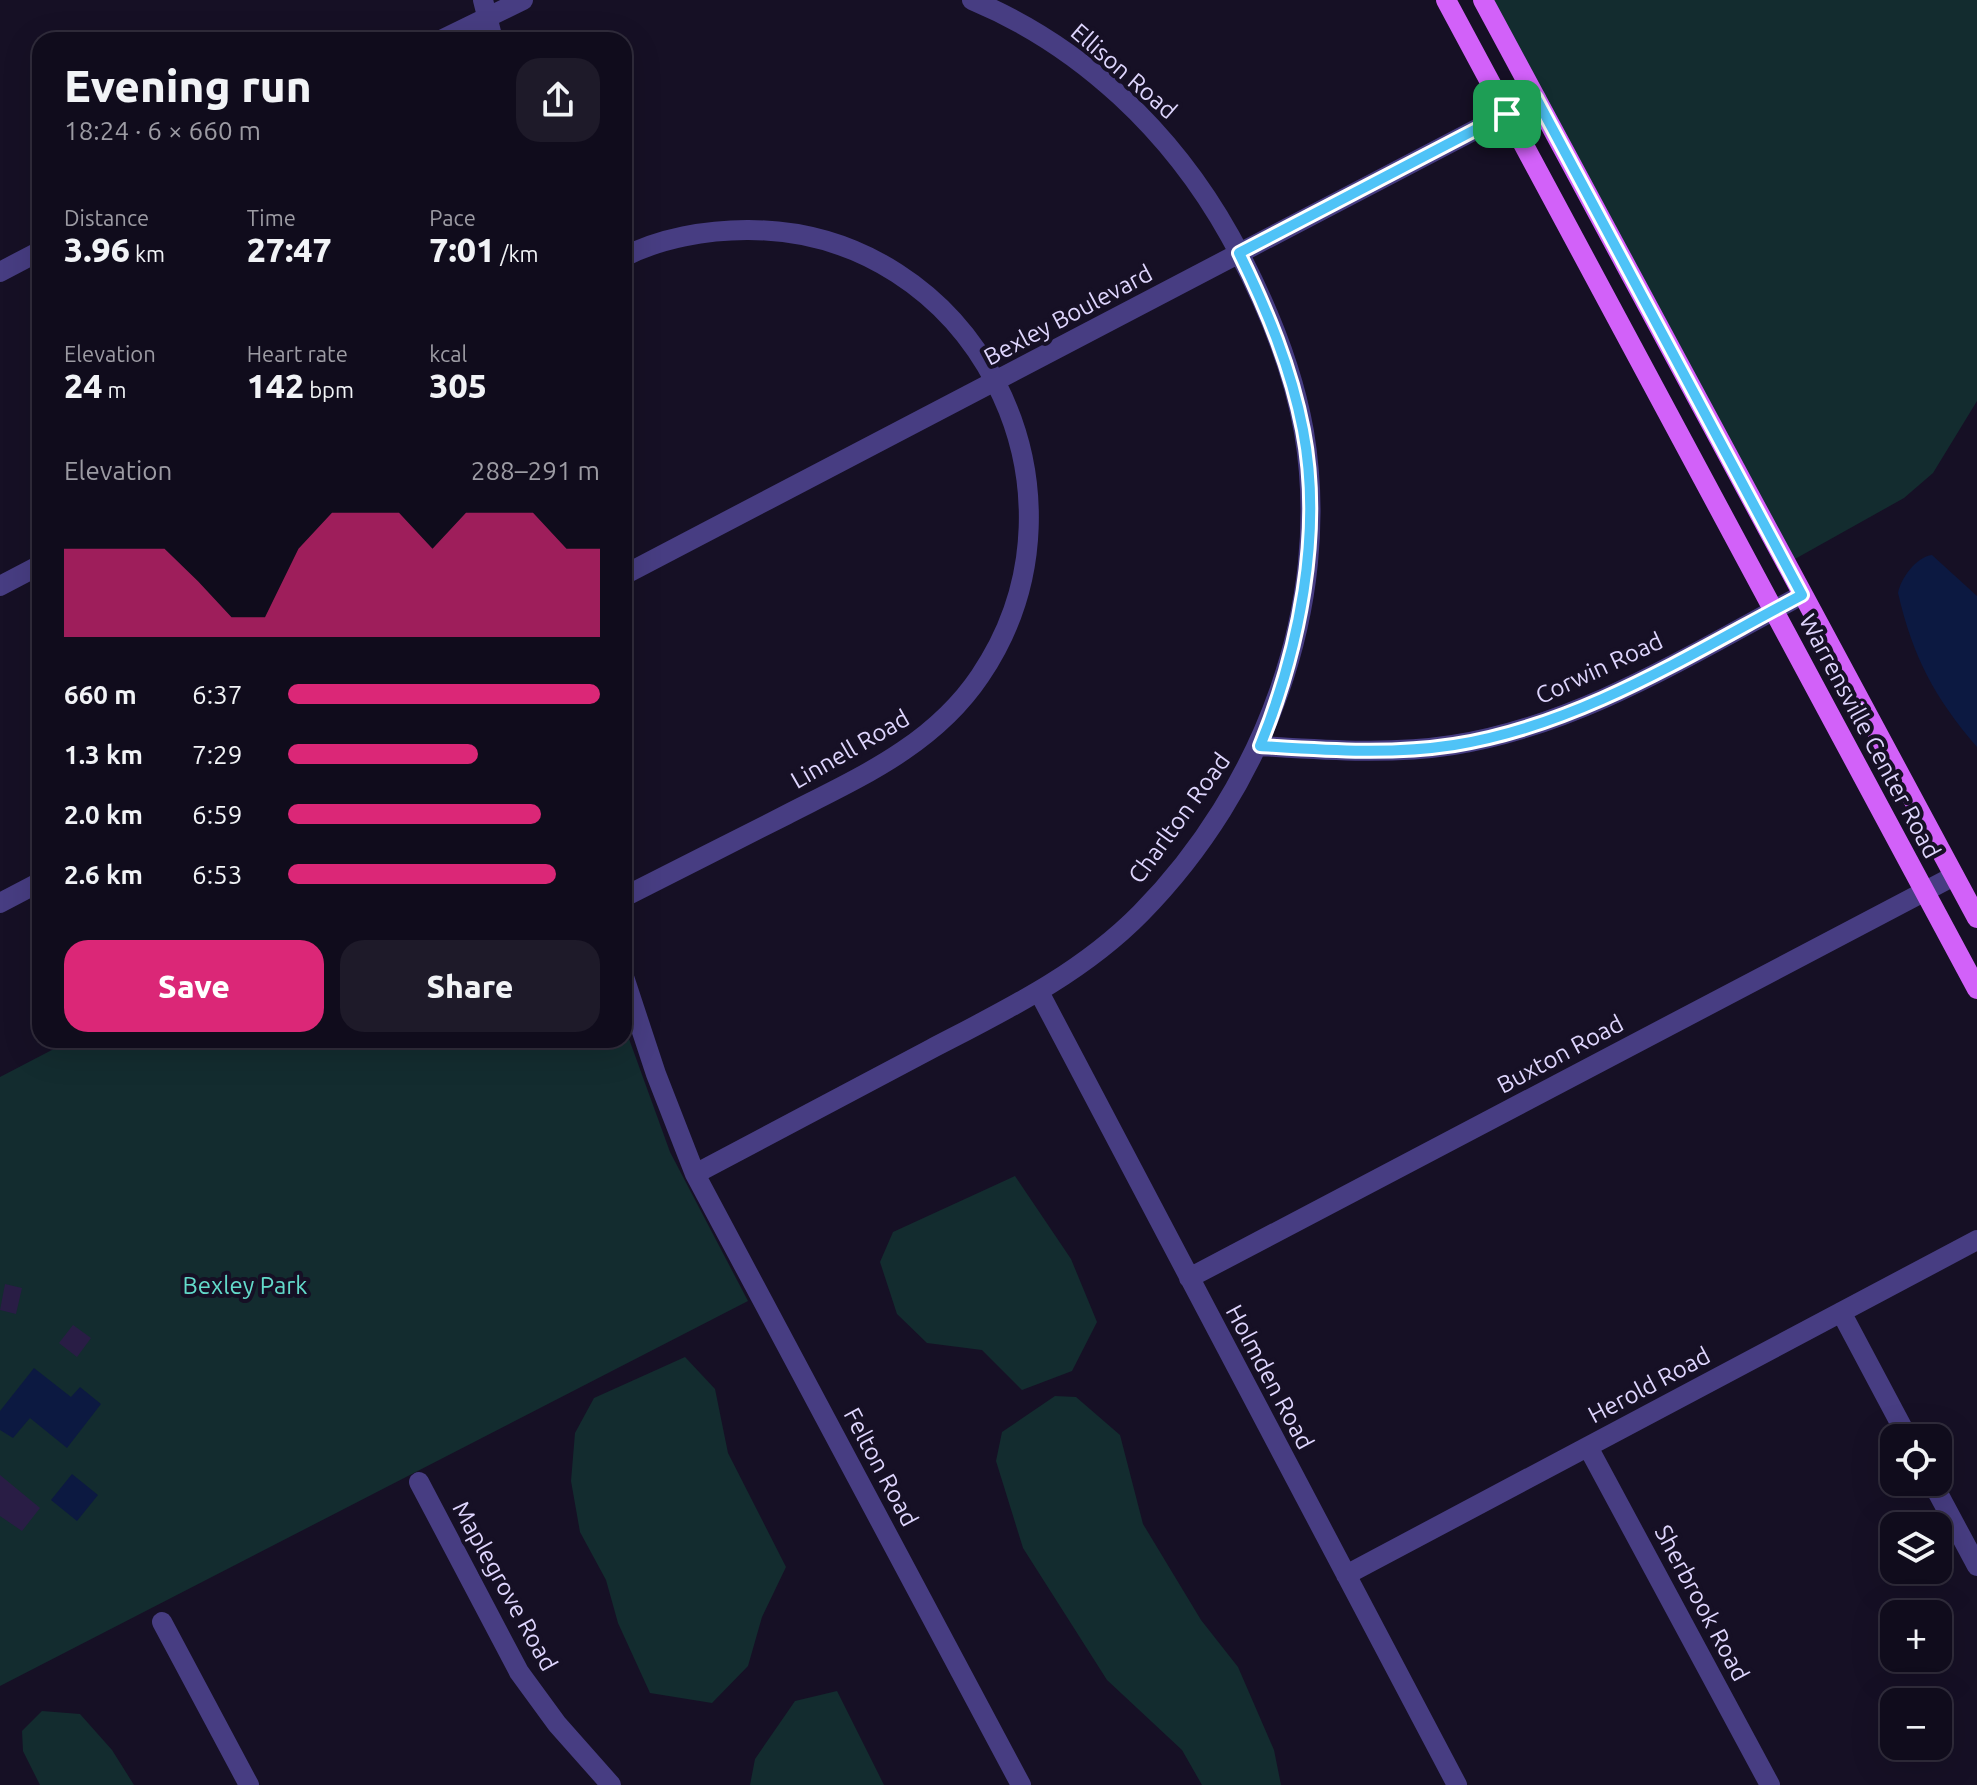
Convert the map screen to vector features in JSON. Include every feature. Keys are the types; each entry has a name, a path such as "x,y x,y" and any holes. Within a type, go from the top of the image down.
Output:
{"main road":[{"name":"Warrensville Center Road","path":"1446,0 1977,989"},
{"name":"Warrensville Center Road","path":"1483,0 1977,918"}],"street":[{"path":"452,32 485,8 523,0"},
{"name":"Ellison Road","path":"972,0 1054,43 1123,98 1151,125 1195,179 1239,253"},
{"path":"485,8 491,32"},
{"name":"Bexley Boulevard","path":"632,571 998,383 1536,98"},
{"name":"Linnell Road","path":"632,254 665,241 733,230 783,231 831,242 885,267 940,307 976,348 998,383 1024,455 1029,519 1026,557 1012,611 979,678 933,731 904,753 632,893"},
{"name":"Charlton Road","path":"695,1174 1039,992 1106,945 1160,893 1244,779 1282,688 1296,626 1309,511 1304,432 1292,382 1280,344 1239,253"},
{"path":"0,272 32,255"},
{"path":"0,586 32,569"},
{"name":"Corwin Road","path":"1260,746 1390,751 1495,737 1596,703 1802,595"},
{"name":"Buxton Road","path":"1189,1278 1954,876"},
{"path":"0,903 32,886"},
{"name":"Holmden Road","path":"1039,992 1457,1785"},
{"name":"Felton Road","path":"632,1001 695,1174 1021,1785"},
{"name":"Herold Road","path":"1346,1575 1977,1240"},
{"path":"1841,1312 1901,1424"},
{"name":"Sherbrook Road","path":"1588,1447 1770,1785"},
{"name":"Maplegrove Road","path":"419,1482 519,1672 557,1724 611,1785"},
{"path":"1940,1496 1977,1566"},
{"path":"162,1622 249,1785"}],"green space":[{"path":"1483,0 1977,0 1977,401 1933,473 1904,498 1786,564"},
{"name":"Bexley Park","path":"632,1047 670,1152 748,1301 0,1686 0,1077 56,1048"},
{"path":"1015,1176 1071,1259 1097,1322 1072,1371 1022,1390 982,1350 927,1343 897,1314 880,1262 893,1232"},
{"path":"685,1357 715,1389 728,1453 786,1567 762,1617 748,1666 712,1703 650,1693 618,1623 606,1580 580,1532 571,1481 575,1433 594,1398"},
{"path":"1055,1396 1076,1397 1120,1435 1143,1524 1201,1620 1238,1667 1274,1750 1281,1785 1202,1785 1182,1750 1107,1680 1023,1548 996,1461 1002,1432"},
{"path":"837,1691 884,1785 750,1785 755,1759 795,1701"},
{"path":"42,1711 80,1714 112,1750 134,1785 40,1785 23,1751 22,1731"}],"water":[{"path":"1932,555 1977,596 1977,747 1949,711 1927,675 1918,657 1898,593 1910,569"},
{"path":"34,1368 71,1397 80,1387 101,1404 67,1448 30,1418 13,1438 0,1430 0,1411"},
{"path":"72,1474 98,1495 77,1521 51,1500"}],"building":[{"path":"5,1284 22,1288 16,1314 0,1310"},
{"path":"73,1325 91,1338 77,1357 59,1343"},
{"path":"0,1475 40,1508 22,1531 0,1516"}],"route":[{"path":"1536,98 1802,595 1596,703 1541,725 1452,745 1390,751 1260,746 1282,688 1296,626 1307,555 1309,511 1304,432 1292,382 1280,344 1239,253 1507,114 1536,98"}]}
